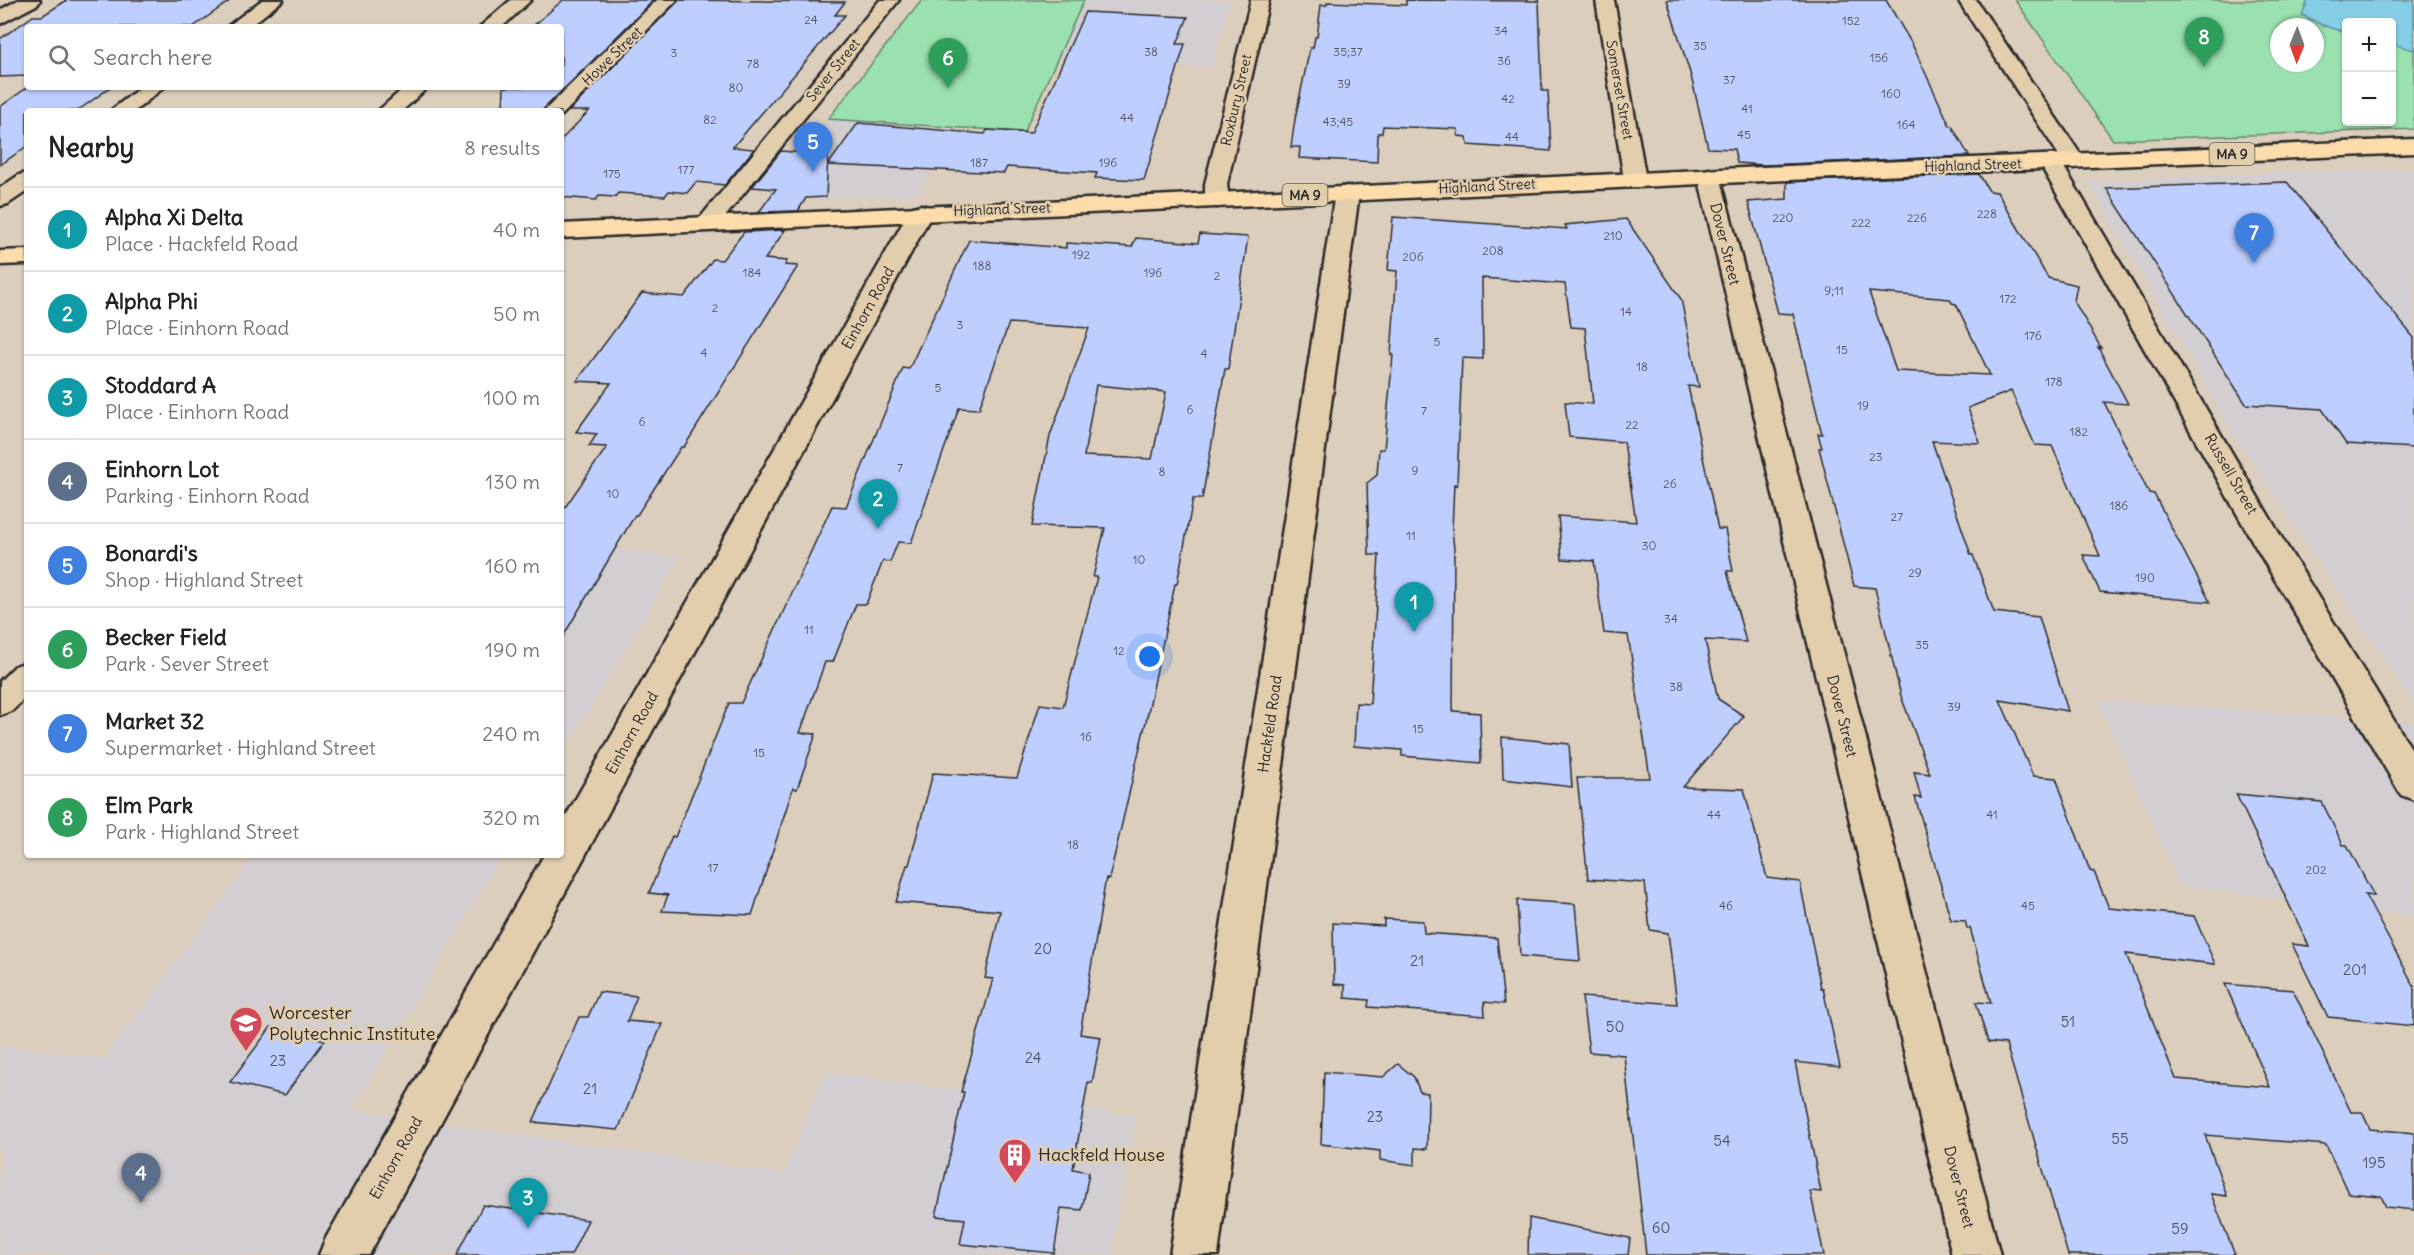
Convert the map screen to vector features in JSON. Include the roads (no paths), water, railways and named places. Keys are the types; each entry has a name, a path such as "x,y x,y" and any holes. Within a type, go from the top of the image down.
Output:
{"highway":[{"name":"Highland Street","path":"564,231 921,212 2414,146"},
{"path":"0,258 24,257"}],"street":[{"path":"0,18 31,0"},
{"path":"241,24 274,0"},
{"path":"494,24 522,0"},
{"name":"Howe Street","path":"558,108 668,0"},
{"name":"Sever Street","path":"708,223 890,0"},
{"name":"Roxbury Street","path":"1217,200 1216,184 1260,0"},
{"name":"Somerset Street","path":"1605,0 1635,180"},
{"name":"Russell Street","path":"1967,0 2062,162 2270,544 2414,785"},
{"path":"126,108 150,90"},
{"path":"393,108 414,90"},
{"name":"Dover Street","path":"1708,177 1976,1255"},
{"path":"0,199 24,182"},
{"name":"Hackfeld Road","path":"1194,1255 1347,193"},
{"name":"Einhorn Road","path":"564,855 921,212"},
{"path":"0,702 24,678"},
{"name":"Einhorn Road","path":"342,1255 562,858"}],"water":[{"path":"2308,0 2414,0 2414,50 2396,45 2396,18 2342,18 2342,32 2324,26 2324,18 2308,18 2302,15"}],"place":[{"name":"Elm Park","path":"2204,67"},
{"name":"Becker Field","path":"948,88"},
{"name":"Bonardi's","path":"813,172"},
{"name":"Market 32","path":"2254,263"},
{"name":"Alpha Phi","path":"878,529"},
{"name":"Alpha Xi Delta","path":"1414,632"},
{"name":"Worcester Polytechnic Institute","path":"246,1052"},
{"name":"Hackfeld House","path":"1015,1184"},
{"name":"Einhorn Lot","path":"141,1203"},
{"name":"Stoddard A","path":"528,1228"}]}
